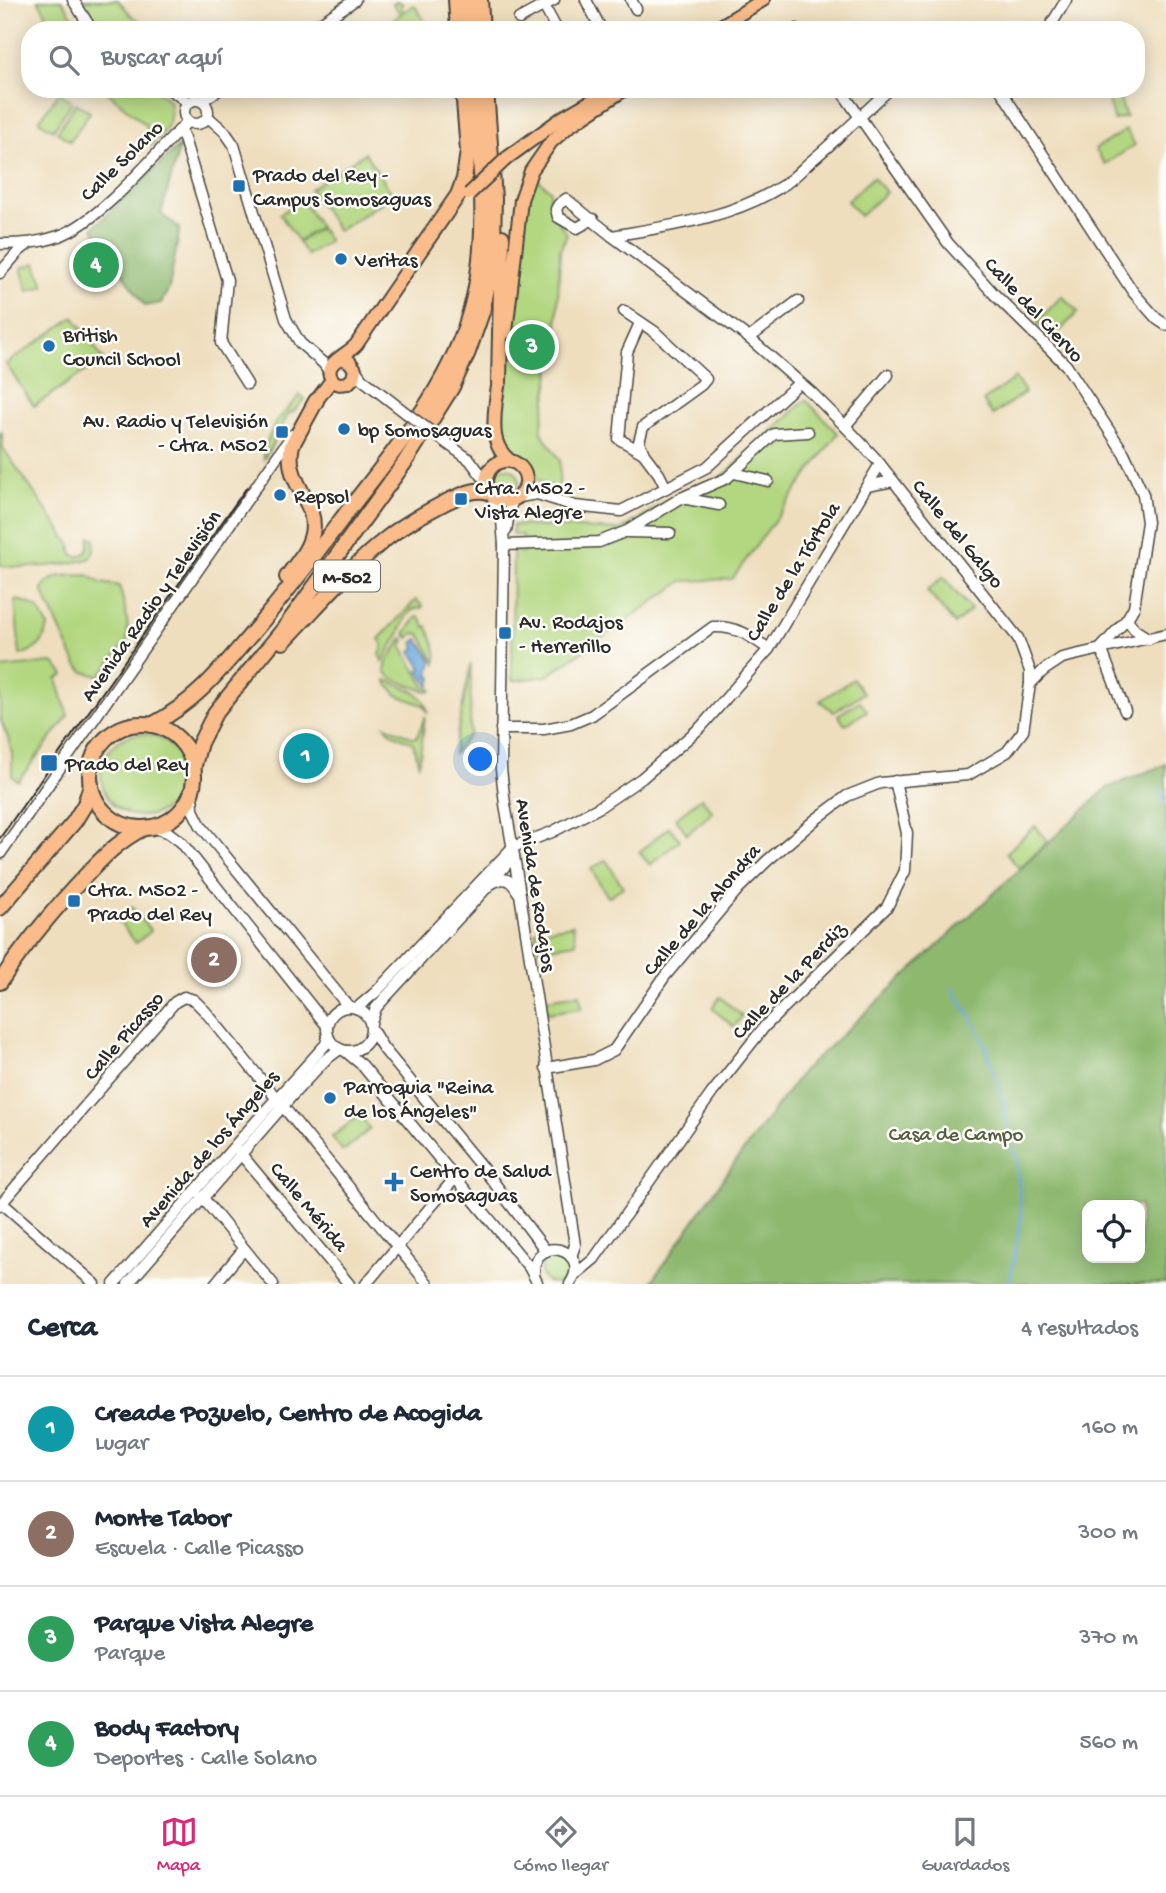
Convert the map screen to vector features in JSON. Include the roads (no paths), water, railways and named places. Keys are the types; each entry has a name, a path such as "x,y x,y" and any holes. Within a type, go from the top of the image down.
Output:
{"highway":[{"path":"456,0 457,21"},
{"path":"468,0 470,21"},
{"path":"480,0 481,21"},
{"path":"411,263 458,195 464,179 468,152 464,98"},
{"name":"M-502","path":"0,908 74,822 85,804 96,753 110,736 135,725 152,725 192,700 216,675 267,616 391,454 442,380 471,309 478,278 481,240 480,149 476,98"},
{"name":"M-502","path":"192,789 193,769 208,724 291,619 405,462 452,387 468,352 482,312 493,240 494,199 488,98"},
{"name":"M-502","path":"490,98 496,130 503,214 499,382"},
{"name":"M-502","path":"216,675 310,542 313,520 292,474 290,452 316,401"},
{"name":"M-502","path":"228,698 364,558 387,538 413,520 464,494 476,490 490,490"},
{"path":"152,725 170,733 183,744 190,755 193,769"},
{"path":"91,785 97,801 110,816 124,825 148,827"},
{"path":"0,982 26,945 101,859 118,843 177,815 192,789"}],"main road":[{"path":"730,21 763,0"},
{"path":"339,359 349,361 355,369 353,378 348,383 338,384 330,375 331,364 356,345 411,263 448,216 507,158 562,118 596,98"},
{"path":"511,461 496,463 488,472 490,490 502,501 516,498 525,488 526,475 520,466 500,449 495,435 521,200 526,180 534,164 551,142 569,126 611,98"},
{"name":"Avenida Radio y Televisión","path":"316,401 331,382 330,375"}],"street":[{"path":"73,0 86,21"},
{"path":"324,21 355,0"},
{"path":"519,19 554,0"},
{"path":"586,0 597,21"},
{"path":"1053,21 1066,0"},
{"path":"544,6 552,21"},
{"path":"182,98 189,103"},
{"path":"206,98 202,101 195,100 186,106 184,125 227,280 221,343 247,384"},
{"name":"Calle del Ciervo","path":"846,98 948,243 994,294 1066,365 1125,453 1143,495 1147,522 1134,607 1101,648"},
{"path":"612,236 716,215 752,202 783,186 881,98"},
{"path":"1006,98 1133,292 1157,319 1166,325"},
{"path":"184,125 203,123 208,117 208,110 202,101"},
{"path":"208,117 225,132 234,145 286,318 300,343 323,363 330,375"},
{"name":"Calle Solano","path":"0,244 28,244 61,235 86,221 112,199 184,125"},
{"name":"Calle del Galgo","path":"593,219 577,228 558,217 556,209 566,200 593,219 749,338 845,426 880,464 1018,638 1030,671 1030,684"},
{"path":"0,273 28,244"},
{"path":"749,338 797,301"},
{"path":"624,311 655,332 706,379 643,427 639,442 666,488"},
{"path":"640,323 627,352 619,439 644,453"},
{"path":"311,353 339,359"},
{"name":"Avenida de Rodajos","path":"355,369 362,379 476,466 490,490 502,520 504,545 501,769 575,1245 575,1279"},
{"path":"845,426 888,375"},
{"name":"Avenida de Rodajos","path":"348,383 364,387 406,413"},
{"path":"516,498 537,494 575,506 621,511 707,467 799,383"},
{"name":"Avenida Radio y Televisión","path":"0,853 316,401"},
{"path":"504,545 599,542 627,531 681,498 727,478 774,434 808,432"},
{"name":"Avenida de Rodajos","path":"464,455 496,463"},
{"name":"Calle de la Tórtola","path":"513,851 598,808 642,778 701,727 769,649 880,464"},
{"path":"734,473 768,481"},
{"path":"526,475 536,487 575,506"},
{"path":"867,486 893,481"},
{"name":"Avenida de Rodajos","path":"504,545 509,515 516,498"},
{"path":"681,498 719,505"},
{"path":"627,531 670,533"},
{"path":"1127,619 1135,630 1149,639"},
{"path":"501,729 544,729 571,724 592,715 713,627 729,626 769,649"},
{"path":"1030,684 1062,658 1166,634"},
{"path":"1101,648 1125,711"},
{"path":"1030,671 1044,670"},
{"name":"Calle de la Alondra","path":"546,1068 594,1059 614,1050 665,976 738,890 768,860 847,796 895,780 968,775 1007,752 1023,731 1030,684"},
{"name":"Calle de la Perdiz","path":"575,1279 594,1259 712,1093 765,1026 887,907 905,872 906,859 907,833 895,780"},
{"path":"192,789 193,810 201,826 352,1007 363,1011 383,1048 550,1250"},
{"path":"148,827 169,833 181,842 328,1031 335,1045 362,1065 529,1267 538,1283"},
{"path":"342,1050 360,1049 370,1038 376,1008 489,885 513,851"},
{"path":"328,1031 334,1013 352,1007 376,992 513,851"},
{"path":"489,885 505,878 513,882 520,895"},
{"name":"Calle Picasso","path":"1,1204 175,1002 184,997 194,1000 205,1011 279,1102"},
{"name":"Avenida de los Ángeles","path":"128,1284 240,1153 326,1044 328,1031"},
{"name":"Avenida de los Ángeles","path":"114,1284 279,1102 325,1060 342,1050"},
{"path":"279,1102 428,1284"},
{"name":"Calle Mérida","path":"240,1153 349,1284"},
{"path":"366,1284 455,1178"},
{"path":"202,1197 273,1284"},
{"path":"1,1204 95,1284"},
{"path":"538,1283 534,1268 536,1261 550,1250 564,1244 572,1229"},
{"path":"215,1284 244,1249"},
{"path":"550,1250 561,1250 573,1259 594,1259"}],"water":[{"path":"418,639 432,660 430,687 419,671 422,668 411,651 416,648 413,643"}],"waterway":[{"path":"1160,789 1166,804"},
{"path":"1166,835 1166,853"},
{"path":"952,988 985,1044 1017,1159 1021,1219 1009,1284"}],"tram line":[{"path":"0,838 247,487"}],"place":[{"name":"Prado del Rey - Campus Somosaguas","path":"239,186"},
{"name":"Veritas","path":"341,259"},
{"name":"Body Factory","path":"96,265"},
{"name":"British Council School","path":"49,346"},
{"name":"Parque Vista Alegre","path":"532,347"},
{"name":"bp Somosaguas","path":"344,429"},
{"name":"Av. Radio y Televisión - Ctra. M502","path":"282,432"},
{"name":"Repsol","path":"280,495"},
{"name":"Ctra. M502 - Vista Alegre","path":"461,499"},
{"name":"Av. Rodajos - Herrerillo","path":"505,633"},
{"name":"Creade Pozuelo, Centro de Acogida","path":"306,756"},
{"name":"Prado del Rey","path":"49,763"},
{"name":"Ctra. M502 - Prado del Rey","path":"74,901"},
{"name":"Monte Tabor","path":"214,960"},
{"name":"Parroquia \"Reina de los Ángeles\"","path":"330,1098"},
{"name":"Centro de Salud Somosaguas","path":"394,1182"}],"park label":[{"name":"Casa de Campo","path":"956,1133"}]}
